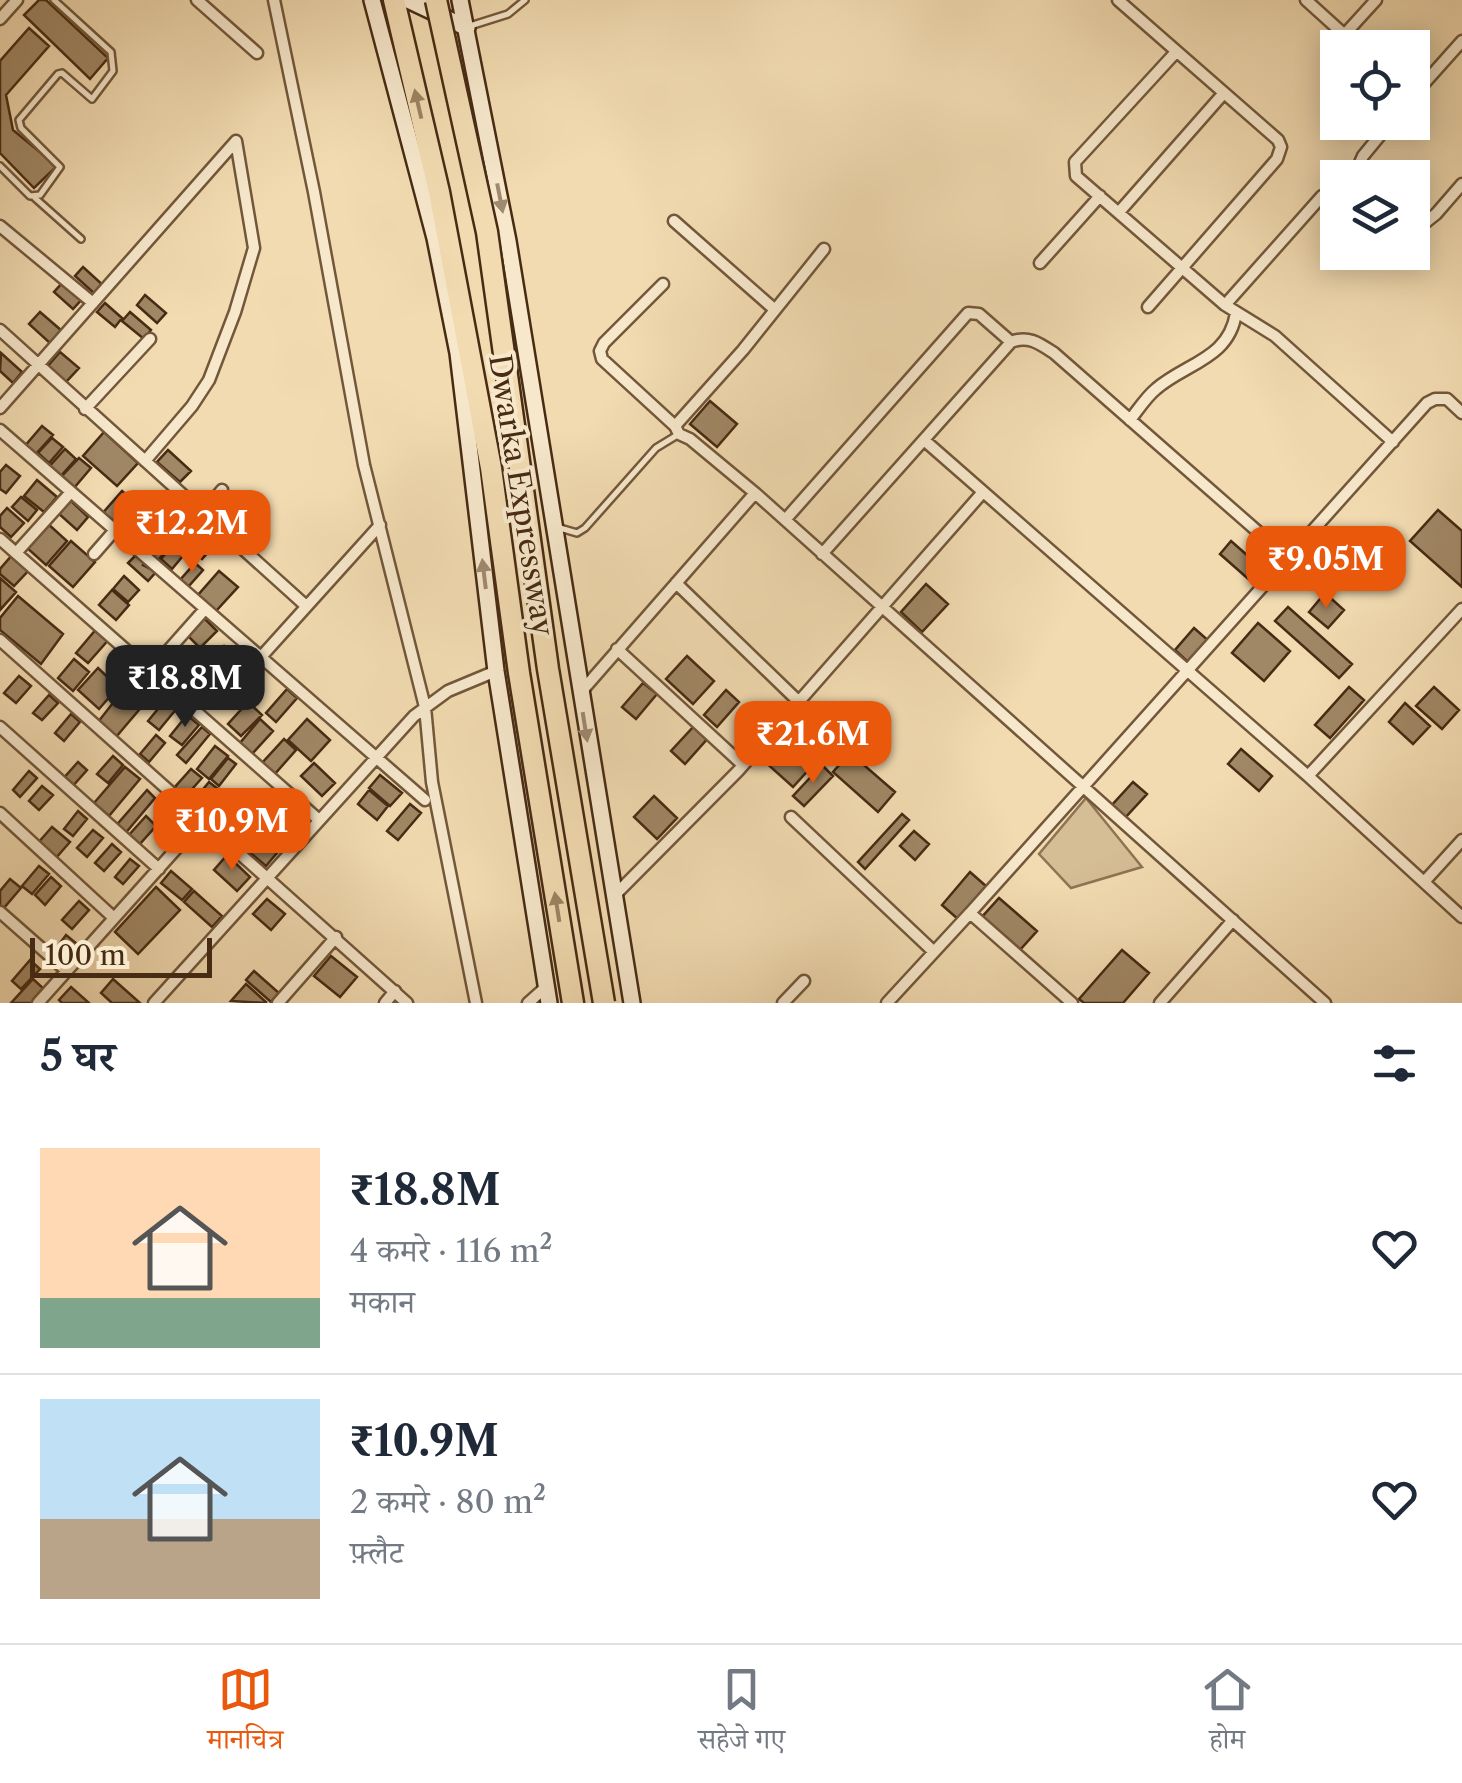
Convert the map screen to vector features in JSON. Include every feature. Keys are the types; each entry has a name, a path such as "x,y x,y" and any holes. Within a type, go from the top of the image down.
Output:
{"highway":[{"name":"Dwarka Expressway","path":"394,0 439,192 491,468 518,673 573,1003"},
{"name":"Dwarka Expressway","path":"436,0 487,232 548,669 604,1003"}],"street":[{"path":"2,12 17,0"},
{"path":"197,0 257,53"},
{"path":"274,0 364,465 424,706 432,782 476,1003"},
{"path":"372,0 435,238 458,354 496,671 547,995 528,1003"},
{"path":"408,0 466,28"},
{"path":"460,0 508,240 632,1003"},
{"path":"1118,0 1278,140 1281,147 1278,159 1148,307"},
{"path":"1306,0 1340,30"},
{"path":"1349,30 1376,0"},
{"path":"1430,77 1461,42"},
{"path":"1176,52 1075,162 1076,176 1225,305 1275,336 1394,442"},
{"path":"1120,211 1223,94"},
{"path":"1361,160 1376,140"},
{"path":"0,408 236,141 254,248 209,380 145,462"},
{"path":"1430,218 1462,184"},
{"path":"1040,263 1100,196"},
{"path":"1225,305 1320,198"},
{"path":"674,221 774,309"},
{"path":"0,226 93,303"},
{"path":"677,430 824,249"},
{"path":"663,284 611,335 600,350 602,359 677,430 785,520 1233,920 1318,1001"},
{"path":"785,520 968,313 979,314 1011,342"},
{"path":"1130,420 1156,389 1220,348 1231,332 1236,313"},
{"path":"0,330 305,605"},
{"path":"822,554 1011,342 1020,338 1038,341 1289,559"},
{"path":"85,409 150,339"},
{"path":"887,1003 1435,398 1447,399 1462,413"},
{"path":"0,430 425,800"},
{"path":"924,440 1308,776 1462,917"},
{"path":"202,514 222,490"},
{"path":"16,553 71,492"},
{"path":"613,897 743,765 983,492"},
{"path":"580,694 754,493"},
{"path":"261,658 380,525"},
{"path":"94,554 115,530"},
{"path":"0,539 319,820"},
{"path":"676,583 797,700"},
{"path":"1308,776 1462,608"},
{"path":"150,672 205,609"},
{"path":"2,645 408,1003"},
{"path":"617,649 743,765"},
{"path":"154,1003 424,706 496,671"},
{"path":"0,727 159,869"},
{"path":"0,813 114,918"},
{"path":"791,817 934,952"},
{"path":"38,1003 203,819"},
{"path":"1424,882 1462,840"},
{"path":"0,912 67,971"},
{"path":"970,913 1072,1003"},
{"path":"1160,1003 1233,920"},
{"path":"278,1003 336,938"},
{"path":"782,1003 804,981"},
{"path":"385,1003 394,991"}],"lane":[{"path":"34,198 60,168 21,128 19,120 58,74 62,73 92,99 113,72 110,52 54,0"},
{"path":"466,28 508,14 524,0"},
{"path":"0,166 81,239"},
{"path":"557,528 576,533 585,528 677,430"}],"shaded area":[{"path":"1086,798 1142,867 1071,888 1039,854"}],"building":[{"path":"39,0 46,0 108,58 90,79 24,15"},
{"path":"29,28 49,46 6,95 13,130 57,166 34,188 0,153 0,61"},
{"path":"83,267 104,286 96,295 75,276"},
{"path":"64,281 83,298 73,309 54,292"},
{"path":"145,295 166,313 157,323 137,305"},
{"path":"105,303 122,318 115,327 97,312"},
{"path":"40,312 62,331 51,344 29,324"},
{"path":"130,312 151,330 144,339 122,321"},
{"path":"60,352 79,368 65,383 47,367"},
{"path":"1,353 22,372 13,383 0,371"},
{"path":"710,401 737,424 717,447 690,424"},
{"path":"42,426 53,435 34,456 24,447"},
{"path":"104,432 138,463 117,486 83,456"},
{"path":"52,438 63,447 49,463 38,453"},
{"path":"65,449 76,459 59,478 48,468"},
{"path":"168,450 191,471 180,482 157,462"},
{"path":"79,458 91,468 74,488 61,477"},
{"path":"6,465 20,476 6,493 0,489 0,472"},
{"path":"37,480 57,497 44,512 24,496"},
{"path":"122,491 132,500 111,523 101,515"},
{"path":"21,497 37,510 28,521 12,507"},
{"path":"70,500 88,517 77,530 58,513"},
{"path":"7,508 24,523 11,537 0,527 0,516"},
{"path":"139,509 147,517 131,535 122,527"},
{"path":"1438,510 1462,531 1462,587 1410,541"},
{"path":"148,518 157,527 140,545 131,536"},
{"path":"47,523 67,541 46,565 26,547"},
{"path":"208,532 218,541 202,559 192,550"},
{"path":"166,534 175,542 157,561 149,554"},
{"path":"71,541 95,562 73,587 49,566"},
{"path":"176,541 187,551 172,569 161,559"},
{"path":"1231,541 1265,571 1254,584 1220,554"},
{"path":"13,554 30,569 14,586 0,574"},
{"path":"136,555 145,562 143,565 156,572 148,581 128,563"},
{"path":"195,563 203,570 188,587 180,580"},
{"path":"219,571 238,587 216,611 198,595"},
{"path":"124,576 139,590 128,602 113,589"},
{"path":"0,578 16,592 0,610"},
{"path":"926,584 948,604 922,632 901,612"},
{"path":"112,590 129,605 116,620 99,605"},
{"path":"1325,593 1344,610 1328,628 1309,612"},
{"path":"18,596 63,634 41,664 0,630 0,618"},
{"path":"1288,607 1352,664 1339,678 1275,621"},
{"path":"204,618 217,631 200,648 187,635"},
{"path":"1258,623 1290,651 1264,681 1232,653"},
{"path":"98,627 111,637 88,663 76,653"},
{"path":"1194,628 1210,642 1190,664 1175,650"},
{"path":"176,646 190,659 170,680 156,667"},
{"path":"224,646 237,659 223,673 210,660"},
{"path":"687,656 714,681 693,704 666,679"},
{"path":"74,659 89,672 73,691 58,678"},
{"path":"141,665 149,672 128,696 120,688"},
{"path":"98,668 118,687 99,709 78,690"},
{"path":"210,668 224,681 201,706 187,694"},
{"path":"19,676 31,686 16,703 4,693"},
{"path":"643,683 657,694 636,719 622,707"},
{"path":"1349,687 1364,700 1330,738 1315,725"},
{"path":"1434,687 1459,710 1442,729 1416,706"},
{"path":"287,689 297,698 276,722 266,713"},
{"path":"726,690 739,702 717,727 704,715"},
{"path":"120,694 139,710 116,737 98,722"},
{"path":"49,695 58,703 42,720 33,713"},
{"path":"167,698 178,707 159,730 148,721"},
{"path":"248,702 262,715 241,736 228,724"},
{"path":"1405,703 1430,726 1413,744 1389,722"},
{"path":"71,714 80,722 64,741 55,733"},
{"path":"187,715 199,725 182,745 170,736"},
{"path":"260,719 273,731 252,754 240,743"},
{"path":"307,719 330,740 311,761 288,740"},
{"path":"695,725 709,737 685,764 671,751"},
{"path":"792,726 823,754 793,787 763,760"},
{"path":"202,727 210,734 186,763 177,755"},
{"path":"156,735 165,743 149,762 140,754"},
{"path":"284,739 296,750 274,775 262,763"},
{"path":"215,746 228,756 209,779 197,769"},
{"path":"1241,749 1272,776 1259,791 1228,764"},
{"path":"850,753 895,792 878,812 833,772"},
{"path":"113,756 123,765 108,783 97,774"},
{"path":"228,758 236,764 219,786 211,779"},
{"path":"78,762 87,770 71,788 62,780"},
{"path":"314,763 335,783 322,796 301,776"},
{"path":"822,765 833,776 804,806 793,796"},
{"path":"125,767 140,779 109,816 94,803"},
{"path":"191,769 202,778 184,798 174,788"},
{"path":"29,771 37,778 20,797 13,790"},
{"path":"380,775 402,793 390,806 369,788"},
{"path":"209,782 218,789 200,811 191,804"},
{"path":"1133,782 1147,794 1124,819 1111,806"},
{"path":"42,786 53,795 39,810 29,801"},
{"path":"147,790 155,798 123,836 114,828"},
{"path":"369,790 388,806 377,820 358,804"},
{"path":"654,796 677,818 657,839 634,817"},
{"path":"239,800 287,841 266,866 218,826"},
{"path":"410,804 421,813 398,840 387,831"},
{"path":"78,811 87,819 73,836 64,829"},
{"path":"902,814 909,820 865,869 858,862"},
{"path":"146,816 156,826 139,845 128,836"},
{"path":"52,827 70,842 55,859 37,844"},
{"path":"93,830 103,838 87,857 77,848"},
{"path":"914,831 929,844 915,860 900,846"},
{"path":"112,844 121,852 104,871 95,863"},
{"path":"227,855 250,877 237,891 214,870"},
{"path":"130,859 139,866 123,884 115,877"},
{"path":"39,866 49,874 32,894 22,886"},
{"path":"171,871 192,889 182,900 161,883"},
{"path":"970,872 987,887 959,920 942,905"},
{"path":"51,877 61,886 45,905 35,895"},
{"path":"10,879 21,888 3,909 0,891"},
{"path":"156,887 180,910 138,954 115,932"},
{"path":"194,891 222,916 212,927 184,902"},
{"path":"999,898 1037,931 1019,951 981,918"},
{"path":"267,899 285,914 271,930 253,914"},
{"path":"79,901 89,910 72,929 62,920"},
{"path":"66,935 83,949 74,961 57,947"},
{"path":"1122,950 1149,973 1123,1003 1084,1003 1079,999"},
{"path":"331,956 357,977 340,997 314,976"},
{"path":"30,960 40,969 21,989 12,981"},
{"path":"254,971 279,993 271,1002 246,980"},
{"path":"33,979 44,989 32,1003 11,1003"},
{"path":"113,979 140,1003 112,1003 101,993"},
{"path":"246,984 266,1002 231,1001"},
{"path":"71,987 89,1003 62,1003 59,1000"}]}
